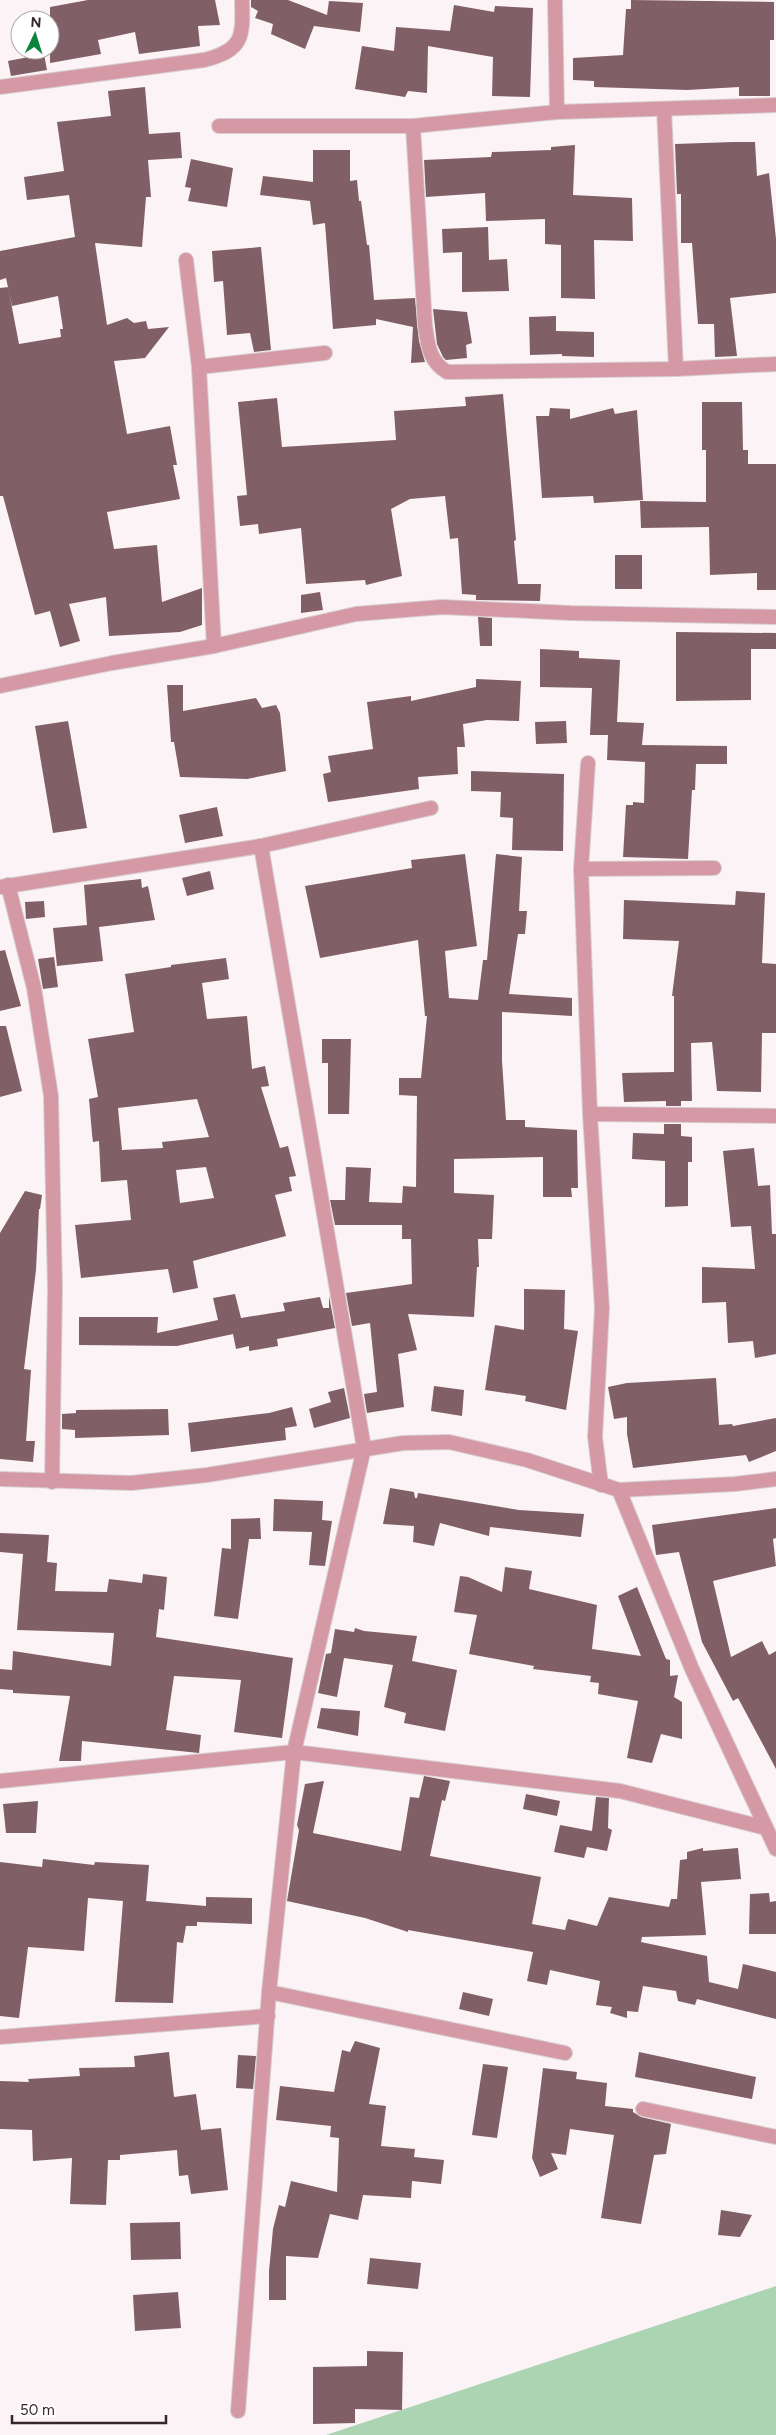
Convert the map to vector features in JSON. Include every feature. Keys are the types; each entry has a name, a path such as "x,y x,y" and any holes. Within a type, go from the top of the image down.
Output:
{"street":[{"path":"0,86 204,60 220,56 236,44 241,37 242,0"},
{"path":"555,0 557,112"},
{"path":"219,126 413,126 557,112 776,105"},
{"path":"664,109 676,369"},
{"path":"413,126 425,325 431,356 437,366 447,372 676,369 776,364"},
{"path":"186,260 199,367 214,646"},
{"path":"199,367 325,354"},
{"path":"0,686 112,663 214,646 356,614 442,607 570,613 776,617"},
{"path":"588,763 581,870 590,1114 602,1308 597,1371 595,1437 601,1485"},
{"path":"52,1482 55,1289 52,1096 34,988 4,886 261,846 431,808"},
{"path":"238,2412 269,1992 294,1752 364,1448 261,846"},
{"path":"581,870 714,868"},
{"path":"590,1114 776,1116"},
{"path":"0,1479 131,1483 207,1475 364,1448 403,1443 449,1442 527,1460 619,1490 735,1484 776,1479"},
{"path":"619,1490 692,1669 776,1849"},
{"path":"0,1782 294,1752 620,1791 766,1828"},
{"path":"269,1992 565,2053"},
{"path":"0,2037 268,2016"},
{"path":"643,2109 776,2137"}],"green space":[{"path":"776,2286 776,2435 326,2435"}],"building":[{"path":"88,0 215,0 220,25 198,26 200,46 139,54 135,32 98,40 101,54 50,63 50,60 60,60 60,10 50,10 50,7"},
{"path":"251,0 288,0 327,15 329,1 363,3 360,32 314,26 305,49 271,34 273,24 255,18 258,11 251,7"},
{"path":"631,0 774,2 774,40 770,40 770,96 739,96 739,87 687,90 594,87 594,81 573,80 573,58 623,55 626,9 631,9"},
{"path":"454,5 494,12 495,6 533,8 530,97 492,96 493,57 428,46 427,93 408,91 405,97 355,89 362,46 394,51 396,27 450,31"},
{"path":"45,60 47,70 11,76 8,61"},
{"path":"145,87 149,134 180,132 182,158 148,160 151,197 146,197 142,247 95,243 107,325 127,318 134,323 146,321 148,329 169,327 145,358 114,361 127,434 170,426 177,465 173,465 180,499 107,512 114,549 157,545 162,602 202,588 202,625 180,632 109,636 106,597 69,604 80,641 60,647 50,611 35,615 3,496 0,496 0,288 8,287 6,278 0,280 0,251 75,237 69,195 27,200 24,177 64,171 57,122 111,116 108,91","holes":["9,290 12,306 58,296 63,329 60,329 61,337 19,344"]},
{"path":"755,142 757,176 769,173 776,239 776,293 730,298 737,356 715,357 714,324 698,324 692,243 681,243 681,194 677,194 675,144"},
{"path":"575,145 573,195 632,198 633,241 594,240 595,299 561,298 561,245 545,244 545,219 486,221 485,193 426,197 424,160 491,157 492,152 551,150 551,147"},
{"path":"313,150 350,150 350,181 357,180 367,245 369,245 374,300 415,298 419,341 425,362 411,363 413,327 376,319 376,325 333,329 325,223 313,225 310,201 260,195 263,176 313,182"},
{"path":"191,159 233,168 227,207 188,201 191,188 185,187"},
{"path":"488,227 489,260 507,259 509,291 462,292 462,252 443,253 442,229"},
{"path":"261,247 271,350 254,352 250,333 227,335 223,281 214,282 212,251"},
{"path":"433,309 467,312 472,343 466,345 467,358 446,360 443,357 437,344"},
{"path":"556,316 556,331 594,332 594,357 562,356 562,354 530,355 529,317"},
{"path":"503,394 518,584 541,584 540,601 476,600 476,595 462,594 458,538 450,539 445,496 410,499 391,509 402,576 366,585 365,580 306,584 301,528 259,534 258,524 240,526 237,496 247,495 238,402 277,398 282,447 396,440 394,411 466,406 465,397"},
{"path":"702,402 742,402 743,450 748,450 748,464 776,464 776,590 757,590 757,573 710,575 709,527 641,528 640,501 706,502 706,450 702,450"},
{"path":"550,408 570,409 570,419 613,408 615,414 637,410 643,500 594,503 593,496 542,498 536,416 549,416"},
{"path":"615,555 642,555 642,589 615,589"},
{"path":"320,592 323,610 301,613 301,595"},
{"path":"478,617 492,618 492,646 480,646"},
{"path":"676,632 776,633 776,649 751,649 751,700 676,701"},
{"path":"540,649 579,651 579,658 620,660 617,722 644,723 642,745 727,746 727,764 696,764 695,790 692,790 688,859 623,857 626,805 633,805 633,802 644,803 645,762 607,760 608,735 590,735 592,688 540,687"},
{"path":"476,679 521,681 519,721 487,720 463,724 465,747 457,747 458,774 418,777 419,789 328,802 323,774 331,772 328,756 373,749 367,702 411,696 411,701 476,687"},
{"path":"167,685 183,685 183,711 256,698 262,708 276,705 280,713 286,771 247,779 180,777 174,742 171,742"},
{"path":"68,721 87,828 53,833 35,726"},
{"path":"566,721 567,743 536,744 535,722"},
{"path":"471,771 564,774 563,851 512,850 513,818 500,817 501,792 471,791"},
{"path":"217,807 223,836 185,843 179,815"},
{"path":"465,854 477,946 445,951 449,998 478,1000 483,960 487,960 496,854 522,857 519,911 527,911 525,934 518,934 509,994 572,998 572,1016 502,1012 502,1061 506,1120 525,1120 525,1127 577,1130 578,1188 571,1188 572,1197 543,1197 543,1157 454,1159 454,1193 494,1195 492,1239 478,1239 479,1267 477,1267 474,1317 408,1314 417,1350 398,1354 404,1407 367,1413 364,1394 377,1392 370,1323 352,1326 346,1293 412,1284 411,1239 402,1239 402,1225 335,1225 330,1200 345,1200 346,1167 371,1168 369,1202 402,1203 403,1186 416,1187 417,1096 399,1095 399,1078 421,1078 427,1016 425,1016 418,940 320,958 305,886 412,868 411,860"},
{"path":"210,871 214,889 187,896 182,878"},
{"path":"141,879 142,888 148,886 155,920 99,927 103,961 57,966 53,928 87,925 84,885"},
{"path":"736,891 765,893 762,963 776,964 776,1033 762,1033 761,1092 717,1091 712,1042 691,1043 692,1101 681,1101 681,1106 666,1106 666,1101 624,1102 622,1073 674,1072 674,996 672,996 679,941 623,939 624,900 735,905"},
{"path":"44,901 45,917 26,919 25,902"},
{"path":"5,950 21,1006 0,1011 0,951"},
{"path":"54,957 58,987 43,989 38,959"},
{"path":"226,958 229,979 202,983 207,1019 247,1016 252,1069 265,1066 269,1086 261,1087 280,1148 288,1146 296,1176 289,1177 292,1191 275,1195 286,1236 193,1261 198,1288 173,1293 168,1269 81,1278 75,1225 131,1220 127,1180 101,1182 99,1141 93,1142 89,1099 98,1097 88,1039 134,1032 125,974 171,967 171,965","holes":["197,1099 209,1137 162,1142 163,1148 122,1150 118,1108","206,1167 214,1198 180,1203 176,1170"]},
{"path":"0,1026 6,1026 22,1091 0,1097"},
{"path":"322,1039 351,1039 349,1114 328,1114 328,1063 322,1063"},
{"path":"664,1124 681,1124 681,1136 692,1137 692,1162 688,1162 688,1206 665,1207 665,1161 632,1159 633,1133 664,1134"},
{"path":"754,1148 758,1186 770,1185 772,1234 776,1234 776,1354 755,1358 753,1341 728,1343 726,1302 702,1303 702,1267 755,1269 751,1226 731,1227 723,1151"},
{"path":"25,1191 42,1195 39,1209 36,1270 24,1369 31,1370 26,1441 35,1441 33,1462 0,1459 0,1233"},
{"path":"524,1289 565,1290 564,1329 578,1331 566,1410 525,1401 526,1396 485,1390 495,1325 524,1330"},
{"path":"235,1294 241,1318 285,1311 283,1303 320,1297 323,1308 329,1308 329,1296 335,1328 277,1339 278,1346 249,1351 249,1346 236,1349 233,1334 177,1346 79,1345 79,1317 158,1317 157,1333 218,1320 213,1298"},
{"path":"716,1378 719,1425 732,1424 733,1426 776,1418 776,1451 749,1462 746,1455 633,1468 627,1434 627,1417 614,1419 608,1387 627,1383"},
{"path":"434,1386 464,1390 462,1416 431,1411"},
{"path":"344,1388 350,1418 314,1428 309,1409 331,1402 328,1392"},
{"path":"292,1407 297,1426 285,1428 286,1440 191,1452 188,1423 269,1413"},
{"path":"168,1409 169,1435 75,1438 75,1430 62,1429 62,1414 76,1413 76,1410"},
{"path":"390,1488 414,1492 415,1498 417,1498 418,1493 519,1510 584,1514 581,1537 490,1527 489,1536 440,1523 434,1546 413,1542 414,1526 383,1524"},
{"path":"274,1499 323,1501 322,1520 332,1521 325,1566 309,1565 312,1532 273,1531"},
{"path":"776,1508 776,1538 773,1539 776,1566 713,1581 731,1657 762,1641 769,1655 776,1651 776,1769 738,1698 733,1701 702,1642 679,1552 656,1555 652,1525"},
{"path":"260,1518 261,1539 249,1539 238,1619 214,1616 222,1548 231,1549 231,1519"},
{"path":"0,1533 49,1535 47,1562 57,1563 55,1591 107,1592 109,1579 142,1583 143,1574 167,1577 164,1610 159,1609 156,1637 293,1658 282,1738 234,1732 241,1680 174,1676 166,1730 201,1735 199,1753 82,1741 81,1761 59,1761 70,1696 13,1693 13,1690 0,1689 0,1669 12,1670 13,1651 111,1666 114,1633 17,1630 23,1554 0,1552"},
{"path":"505,1567 532,1571 529,1589 597,1605 592,1649 641,1656 618,1596 637,1587 666,1659 670,1660 670,1676 678,1675 674,1697 682,1702 682,1739 661,1734 652,1763 627,1758 638,1701 598,1694 599,1683 590,1682 591,1676 533,1669 534,1666 469,1654 477,1615 454,1612 460,1576 468,1577 502,1592"},
{"path":"355,1628 364,1631 417,1636 412,1661 457,1670 445,1731 404,1723 406,1713 384,1707 393,1665 344,1658 337,1697 318,1693 326,1654 331,1653 335,1629 354,1632"},
{"path":"321,1708 360,1711 358,1736 317,1728"},
{"path":"424,1776 450,1781 445,1801 442,1800 430,1856 541,1877 532,1924 565,1930 568,1919 597,1926 609,1897 669,1907 671,1899 677,1899 680,1860 687,1859 687,1852 703,1848 703,1851 738,1848 741,1879 701,1882 706,1935 642,1937 641,1942 707,1956 709,1982 738,1989 743,1964 776,1972 776,2019 697,1999 695,2005 678,2001 676,1991 643,1986 638,2012 627,2011 627,2018 610,2013 612,2007 596,2005 600,1981 550,1970 547,1985 527,1981 533,1952 408,1930 408,1932 365,1918 287,1901 299,1830 297,1825 305,1784 324,1781 313,1833 401,1851 410,1797 419,1798"},
{"path":"526,1794 560,1801 557,1816 523,1809"},
{"path":"596,1797 609,1798 608,1828 612,1830 607,1851 587,1847 584,1858 554,1852 560,1825 592,1831"},
{"path":"38,1801 36,1833 6,1833 3,1804"},
{"path":"43,1859 94,1865 95,1862 149,1865 146,1901 206,1906 206,1897 252,1898 252,1924 197,1922 197,1926 186,1926 183,1943 177,1942 173,2003 115,2002 123,1901 88,1898 84,1951 28,1947 19,2018 0,2016 0,1862 42,1867"},
{"path":"769,1893 770,1902 776,1901 776,1934 749,1934 750,1894"},
{"path":"463,1992 493,1999 489,2016 459,2009"},
{"path":"355,2041 380,2048 369,2104 386,2106 381,2146 415,2149 414,2157 444,2160 441,2184 412,2181 411,2198 363,2195 358,2220 330,2214 318,2258 286,2256 286,2300 269,2300 269,2271 273,2229 279,2205 285,2207 291,2181 337,2192 339,2138 330,2137 331,2126 276,2120 280,2086 334,2092 342,2050 350,2052"},
{"path":"169,2052 174,2097 196,2094 201,2130 221,2128 228,2190 191,2194 188,2175 179,2176 177,2150 120,2155 120,2160 108,2160 106,2205 70,2204 72,2158 33,2161 32,2130 0,2129 0,2081 29,2082 28,2079 80,2076 79,2068 135,2067 134,2056"},
{"path":"639,2052 756,2077 752,2099 635,2077"},
{"path":"238,2055 256,2056 253,2089 236,2088"},
{"path":"483,2064 508,2067 497,2138 472,2135"},
{"path":"543,2068 577,2072 576,2079 607,2083 605,2106 633,2109 633,2112 641,2117 671,2124 666,2154 654,2155 641,2224 601,2218 614,2135 570,2129 566,2155 551,2153 558,2169 540,2177 532,2158"},
{"path":"721,2210 752,2215 740,2237 718,2235"},
{"path":"180,2222 181,2259 131,2260 130,2223"},
{"path":"370,2258 421,2263 418,2289 367,2284"},
{"path":"178,2292 181,2328 135,2331 133,2295"},
{"path":"367,2351 403,2352 402,2410 355,2409 355,2423 313,2424 313,2367 367,2366"}]}
